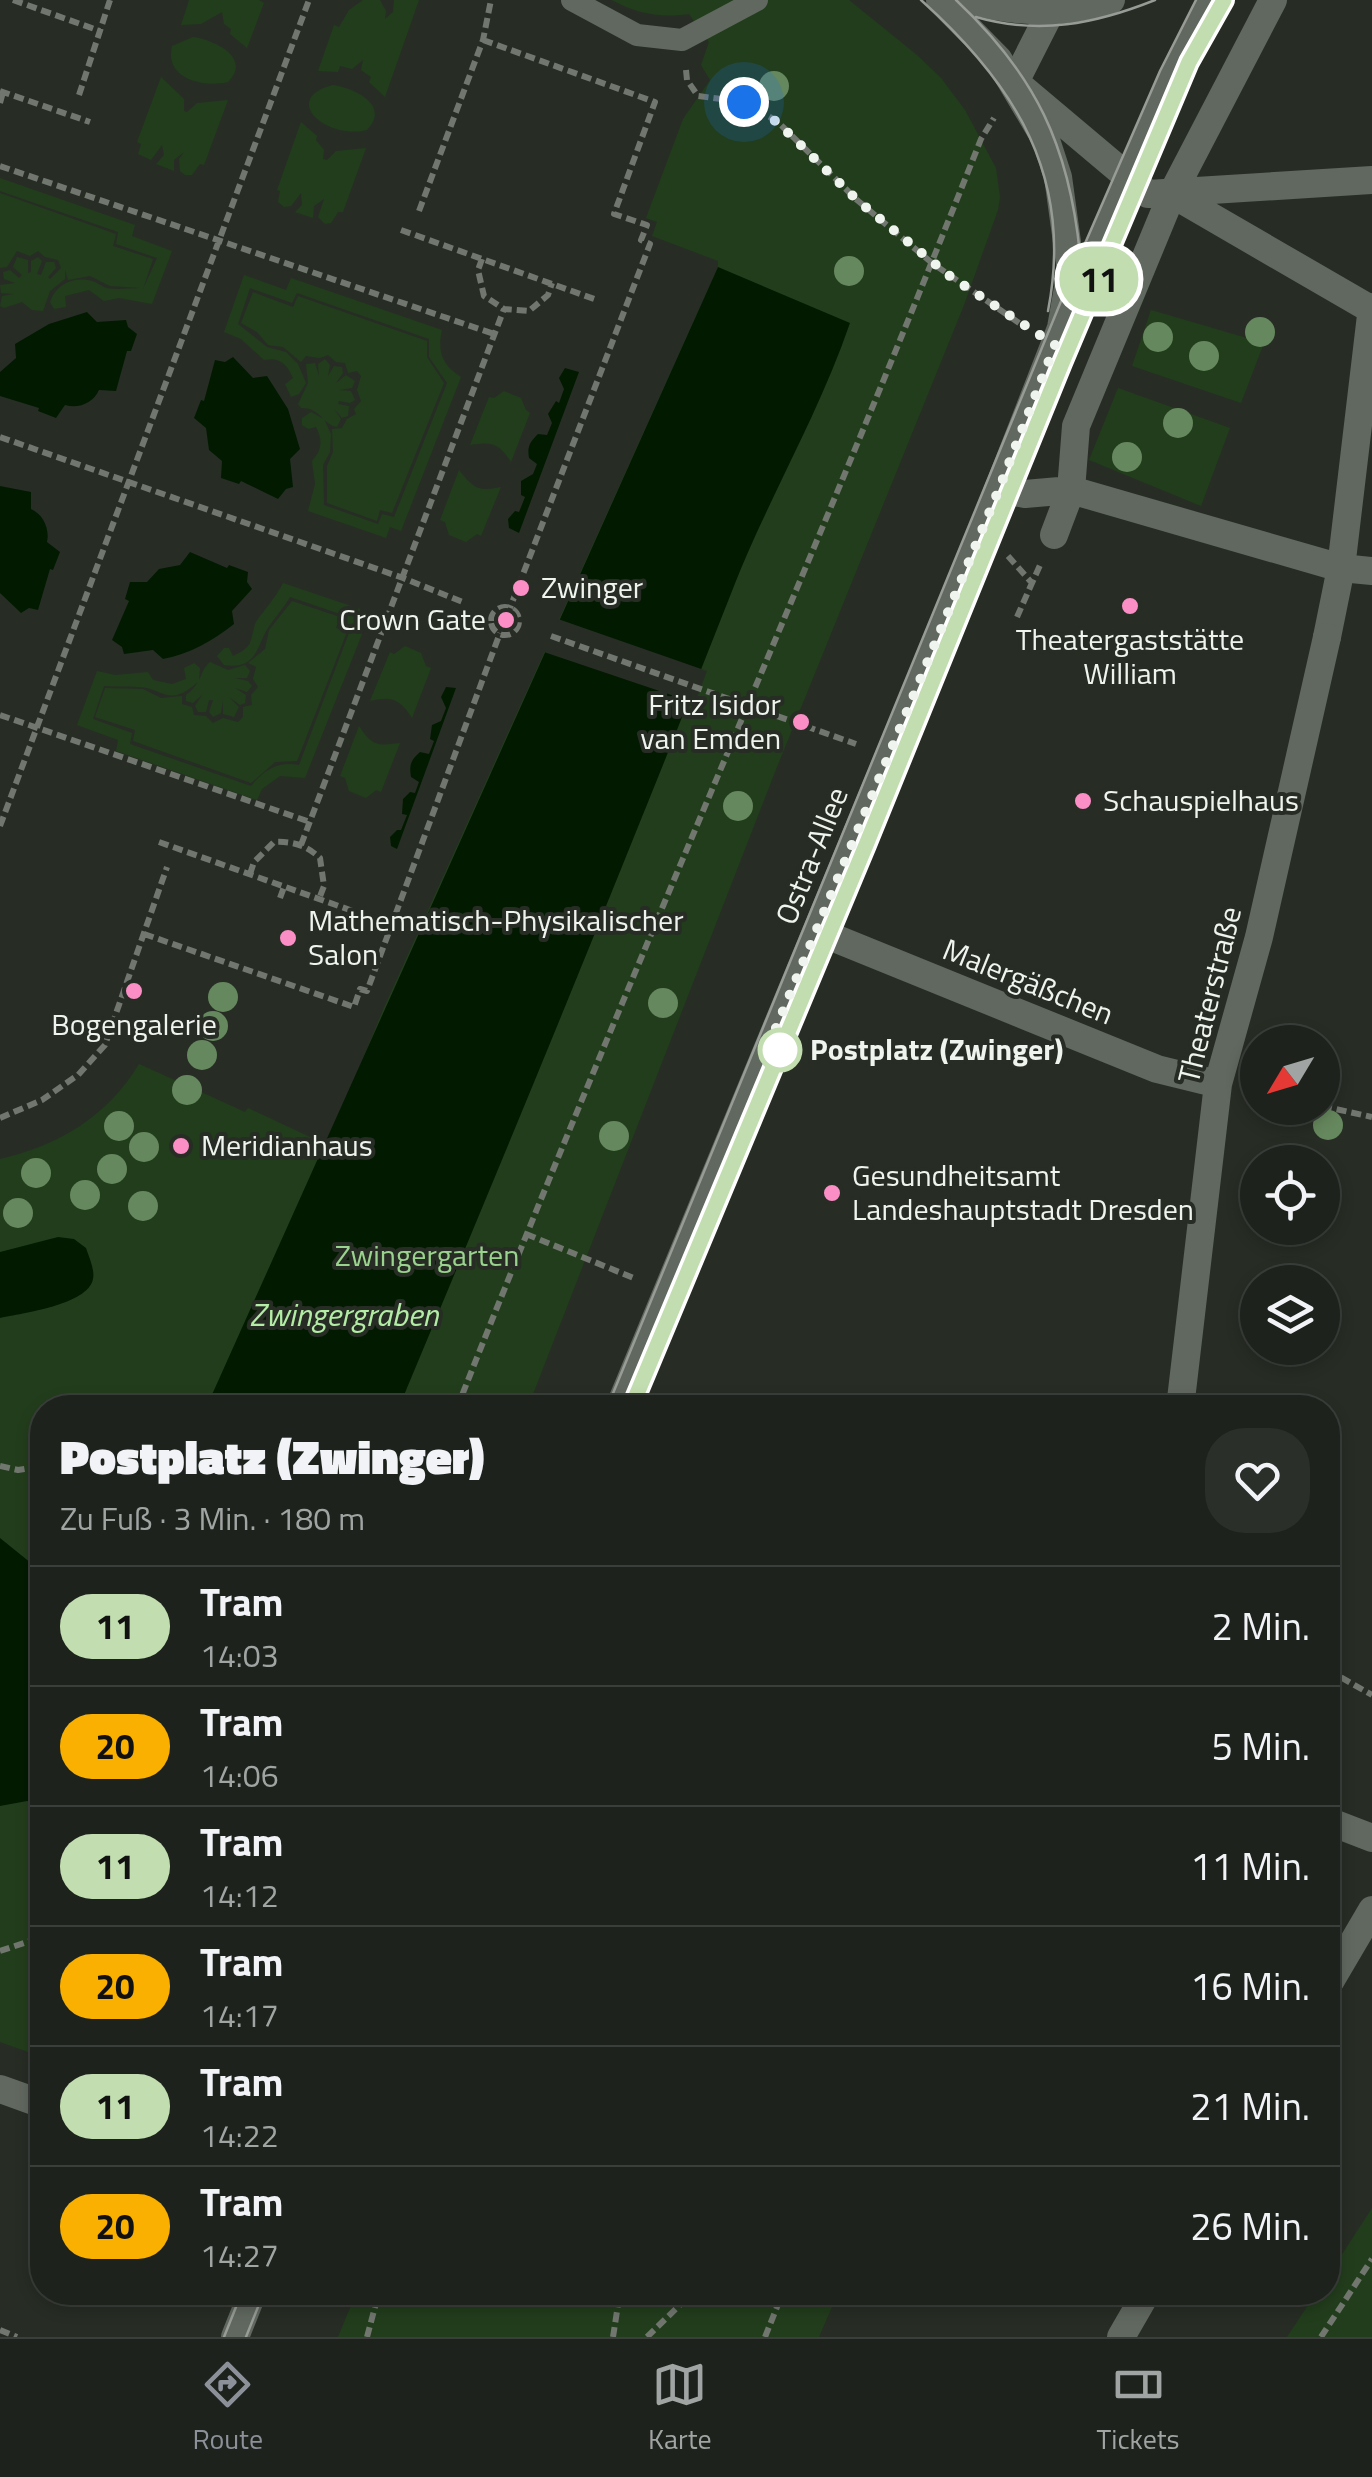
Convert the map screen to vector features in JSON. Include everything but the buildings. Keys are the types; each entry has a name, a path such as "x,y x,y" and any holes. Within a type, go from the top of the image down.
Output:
{"street":[{"path":"940,0 970,28 1015,82 1149,188 1371,309"},
{"path":"970,0 994,7 1111,0"},
{"path":"1054,534 1071,490 1076,426 1149,188 1274,0"},
{"path":"1015,82 1052,6"},
{"name":"Ostra-Allee","path":"624,1395 999,489 1058,336 1070,271 1058,177 1046,140 1015,82"},
{"path":"1149,188 1372,180"},
{"name":"Theaterstraße","path":"1182,1395 1218,1084 1259,937 1327,637 1340,568 1371,309"},
{"path":"999,489 1024,494 1071,490 1340,568 1372,571"},
{"name":"Malergäßchen","path":"817,930 1157,1070 1218,1084"},
{"path":"1340,1826 1372,1838"},
{"path":"1340,1965 1372,1910"},
{"path":"0,2088 30,2099"},
{"path":"234,2337 247,2305"},
{"path":"1121,2337 1139,2305"}],"lane":[{"path":"572,0 637,35 682,40 758,0"},
{"path":"1058,336 1149,188 1169,76 1208,0"}],"path":[{"path":"13,0 100,31"},
{"path":"79,95 110,0"},
{"path":"0,826 309,0"},
{"path":"420,211 483,40 491,0"},
{"path":"483,40 656,102 614,214 647,226 641,240 650,244 510,608"},
{"path":"682,40 687,80 698,96 744,102 777,122 857,200 969,291 1058,336"},
{"path":"462,1395 981,139 1015,82"},
{"path":"0,103 2,92 90,122"},
{"path":"0,166 494,334"},
{"path":"401,230 597,300"},
{"path":"482,258 478,270 484,296 504,309 529,311 548,295 552,284"},
{"path":"301,846 504,309"},
{"path":"0,437 464,603"},
{"path":"1017,617 1032,583"},
{"path":"502,608 510,608 518,616 517,628 512,633 500,633 493,628 492,616 502,608"},
{"path":"144,934 354,1007 360,989 366,991 500,633"},
{"path":"551,636 889,756"},
{"path":"0,716 310,822"},
{"path":"159,842 364,915"},
{"path":"250,874 254,862 274,842 290,842 320,858 324,886 319,899"},
{"path":"0,1118 42,1100 78,1076 105,1045 167,867"},
{"path":"280,898 284,887"},
{"path":"1340,1110 1372,1117"},
{"path":"526,1234 667,1292"},
{"path":"0,1466 30,1468"},
{"path":"1340,1677 1372,1694"},
{"path":"0,1950 30,1941"},
{"path":"1321,2337 1372,2259"},
{"path":"367,2337 376,2305"},
{"path":"613,2337 618,2305"},
{"path":"647,2337 680,2305"},
{"path":"766,2337 778,2305"},
{"path":"0,2330 17,2337"}],"green space":[{"path":"189,0 264,3 247,48 230,34 222,12 201,24 181,25"},
{"path":"363,0 380,0 386,11 385,19 393,12 394,0 419,0 385,97 361,70 363,60 352,69 340,66 338,72 318,71 334,25 339,27 349,10"},
{"name":"Zwingergarten","path":"612,0 849,0 917,55 965,110 996,168 998,210 964,305 775,772 533,1395 30,1395 30,2053 0,2042 0,1159 42,1146 80,1126 112,1099 139,1064 327,1145 383,1010 718,267 718,261 652,236 657,222 646,218 683,119 710,80 701,65 709,42 689,14 649,14"},
{"path":"193,37 220,46 233,58 236,65 228,82 198,82 188,79 174,66 172,46"},
{"path":"161,77 184,99 184,111 197,103 228,100 204,165 200,164 192,175 180,171 179,159 184,152 174,160 174,171 156,164 164,155 162,145 151,160 138,154 141,144 137,142"},
{"path":"333,85 367,99 375,113 367,130 337,129 315,116 309,108 310,99 317,91"},
{"path":"301,122 317,136 324,150 323,159 336,151 366,148 343,212 338,212 331,223 325,224 318,217 324,199 314,206 313,218 295,212 302,205 301,193 291,206 284,207 278,202 277,190"},
{"path":"0,178 135,225 132,236 172,251 152,304 119,298 104,301 89,290 65,296 66,307 54,309 50,302 53,296 72,281 92,281 111,289 141,288 110,286 90,276 68,280 65,270 65,279 50,291 43,311 32,310 22,302 0,306 2,296 13,294 1,293 0,285 15,283 4,279 3,272 10,270 19,278 22,275 13,267 17,257 28,260 28,273 31,261 38,257 42,261 37,274 41,275 46,262 54,262 56,268 50,279 61,268 58,260 38,251 30,256 17,251 7,267 0,268 0,193 116,234 113,246 153,259 143,289 157,258 116,244 118,232 0,191"},
{"path":"244,275 286,290 291,278 442,330 443,357 461,377 401,531 390,527 386,538 308,511 315,484 312,461 320,441 316,427 308,429 302,425 302,418 311,412 324,419 331,434 330,452 323,465 324,505 378,524 382,514 394,517 447,383 429,357 429,339 297,293 292,303 250,288 238,324 267,347 286,352 298,364 306,383 299,394 291,397 285,384 293,378 285,365 264,360 241,339 224,332"},
{"path":"253,292 293,307 298,296 427,341 427,357 444,383 392,513 380,510 377,521 327,503 332,429 342,428 356,414 354,409 361,401 357,390 361,376 357,371 348,373 345,363 328,355 306,356 301,362 283,347 268,345 257,332 241,323"},
{"path":"1151,310 1264,343 1241,403 1132,366"},
{"path":"325,359 330,365 328,376 334,366 342,367 343,373 336,383 346,375 355,381 352,388 339,390 351,391 355,400 339,401 338,404 349,406 348,416 342,418 334,409 341,419 337,427 298,404 308,383 306,364 315,363 319,376 318,364"},
{"path":"1118,388 1230,428 1201,506 1089,460"},
{"path":"504,391 521,398 530,413 511,462 494,445 470,445 489,397"},
{"path":"459,470 477,487 501,487 481,536 477,534 466,542 449,535 445,522 440,520"},
{"path":"283,583 360,609 357,620 366,624 305,778 280,776 262,789 257,800 116,751 118,740 77,725 97,671 115,675 148,672 153,680 172,684 186,679 184,668 194,663 200,668 199,681 180,694 104,686 93,719 132,733 130,744 251,786 272,768 299,765 350,630 340,626 343,615 290,597 250,660 224,665 217,656 224,648 229,648 233,656 247,647 255,624"},
{"path":"292,601 340,617 336,628 347,632 297,761 275,762 251,783 133,741 135,730 95,717 105,688 143,689 161,698 182,696 182,704 192,707 194,715 206,716 213,723 223,718 238,722 243,717 243,707 252,705 251,695 258,687 253,679 256,667 248,663 265,649 269,630"},
{"path":"405,646 421,653 426,666 431,668 412,718 395,700 370,701 390,652 394,654"},
{"path":"210,662 228,670 245,665 250,671 247,678 235,678 252,686 247,692 235,688 246,695 245,703 240,705 229,697 239,707 234,717 223,714 223,701 221,713 213,717 209,712 213,700 209,700 206,712 198,712 195,706 202,695 193,703 186,701 186,695"},
{"path":"359,726 376,743 400,743 381,792 376,790 366,798 349,791 345,778 340,776"},
{"path":"1372,2208 1372,2337 1287,2337 1308,2305 1340,2305 1340,2257"},
{"path":"351,2305 833,2305 819,2337 338,2337"}],"water":[{"name":"Zwingergraben","path":"718,267 850,323 824,390 748,553 404,1395 212,1395"},
{"path":"87,312 97,322 126,320 137,334 131,351 127,351 116,391 99,390 85,404 65,405 56,418 38,411 39,408 0,396 0,372 16,358 15,344 49,324"},
{"path":"233,357 253,378 267,376 288,409 300,449 290,459 293,487 278,499 241,481 239,484 221,478 222,461 209,450 206,428 194,418 201,400 204,401 215,360 225,362"},
{"path":"565,368 579,372 519,533 509,528 508,519 519,512 525,497 521,495 521,481 533,474 537,464 529,458 529,447 538,434 547,435 552,423 548,414 556,401 559,403 564,389 559,378"},
{"path":"0,486 31,492 31,509 45,522 47,542 60,552 53,570 50,569 38,610 29,608 21,613 0,593"},
{"path":"190,552 227,568 229,565 248,572 247,582 252,589 232,611 234,624 200,646 173,657 163,659 153,650 124,654 122,647 112,640 129,601 125,599 130,582 147,582 159,569 180,565"},
{"path":"446,687 456,688 397,849 391,846 390,837 401,830 407,815 402,814 403,799 410,792 415,793 419,782 411,777 411,763 420,752 429,754 434,741 430,739 432,725 441,721 446,708 441,697"},
{"path":"58,1237 74,1239 86,1248 93,1272 88,1288 53,1306 0,1318 0,1252"},
{"path":"0,1538 30,1562 30,1802 0,1806"}],"pier":[{"path":"558,619 707,671 695,703 544,652"}],"tram line":[{"path":"921,0 985,66 1030,138 1044,177 1052,218 1054,263 1048,311"},
{"path":"956,0 1008,56 1044,115 1067,179 1080,254"},
{"path":"976,17 1022,25 1067,24 1155,0"},
{"path":"612,1395 1080,255 1160,71 1196,0"},
{"path":"636,1395 1062,363 1189,62 1224,0"},
{"name":"11","path":"636,1395 1062,363 1189,62 1224,0"},
{"path":"224,2337 237,2305"},
{"path":"246,2337 259,2305"}],"place":[{"name":"Zwinger","path":"521,588"},
{"name":"Theatergaststätte William","path":"1130,606"},
{"name":"Crown Gate","path":"506,620"},
{"name":"Fritz Isidor van Emden","path":"801,722"},
{"name":"Schauspielhaus","path":"1083,801"},
{"name":"Mathematisch-Physikalischer Salon","path":"288,938"},
{"name":"Bogengalerie","path":"134,991"},
{"name":"Postplatz (Zwinger)","path":"780,1050"},
{"name":"Meridianhaus","path":"181,1146"},
{"name":"Gesundheitsamt Landeshauptstadt Dresden","path":"832,1193"}],"route":[{"path":"744,102 777,122 857,200 951,277 1055,345 771,1040 780,1050"}]}
